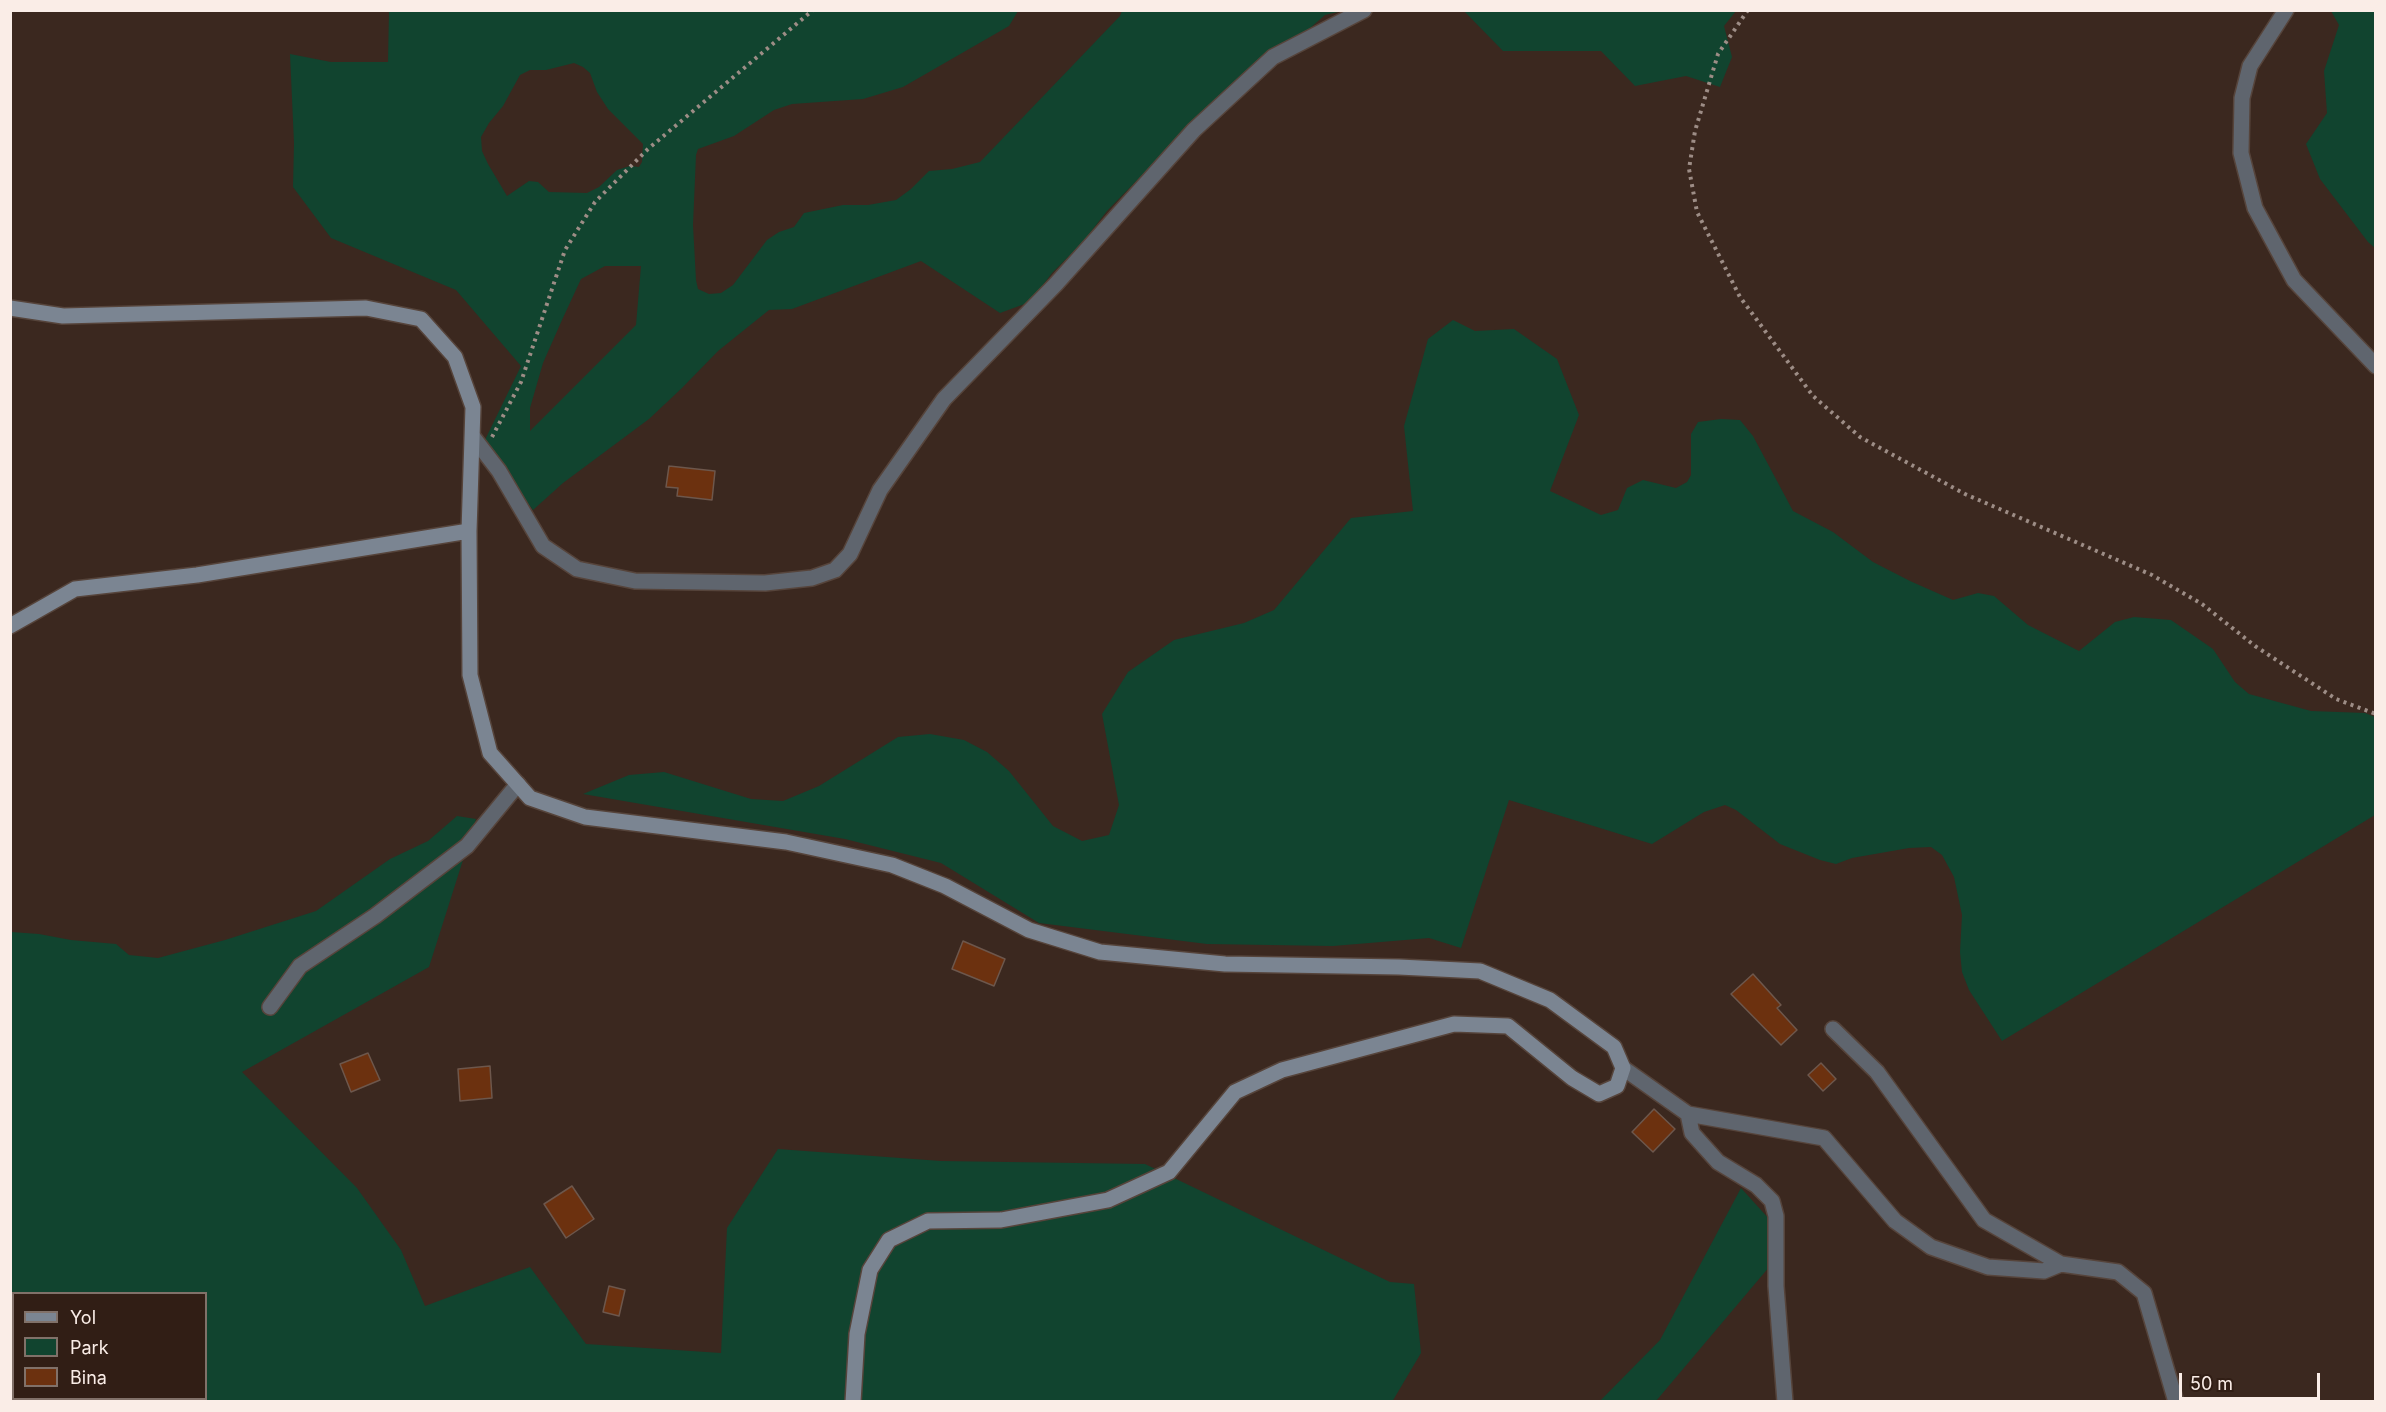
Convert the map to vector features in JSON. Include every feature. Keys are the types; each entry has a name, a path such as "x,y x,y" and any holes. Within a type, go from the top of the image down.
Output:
{"street":[{"path":"473,437 499,471 543,546 577,569 635,581 754,582 812,578 835,570 850,554 879,490 944,399 1056,284 1194,130 1272,57 1364,10"},
{"path":"2286,10 2250,66 2242,98 2241,153 2255,207 2294,280 2376,366"},
{"path":"10,308 63,316 366,308 421,319 455,357 473,407 469,531 470,675 490,753 530,798 585,818 786,842 892,865 945,886 1029,930 1100,952 1225,964 1480,971 1550,1000 1614,1047 1623,1068 1688,1114 1824,1138 1895,1221 1930,1247 1988,1266 2044,1271 2061,1264"},
{"path":"10,626 75,589 197,575 469,531"},
{"path":"270,1007 300,966 375,916 467,846 518,784"},
{"path":"853,1401 857,1334 870,1270 889,1239 928,1221 1001,1220 1108,1200 1169,1172 1235,1092 1282,1070 1454,1024 1508,1026 1572,1078 1599,1094 1617,1086 1623,1068"},
{"path":"1833,1029 1877,1072 1984,1220 2061,1264 2118,1272 2144,1293 2176,1401"},
{"path":"1688,1114 1692,1133 1718,1162 1756,1185 1772,1201 1776,1216 1776,1286 1785,1401"}],"path":[{"path":"484,452 520,382 565,250 595,202 648,149 813,10"},
{"path":"1748,10 1718,54 1695,131 1689,169 1697,212 1740,297 1813,396 1860,437 1965,495 2152,574 2202,604 2255,646 2336,699 2376,714"}],"green space":[{"path":"389,11 1018,11 1009,26 903,87 863,99 792,104 774,110 734,136 698,149 693,225 696,280 698,289 709,294 721,293 733,285 767,240 779,232 794,227 804,213 843,205 868,205 896,200 929,171 952,169 980,162 1120,16 1122,11 1342,11 1325,15 1142,175 1107,211 1082,243 1052,273 1030,302 1000,313 921,261 792,309 769,310 718,351 649,419 563,483 533,510 483,444 521,366 456,290 331,238 293,187 294,143 290,54 331,62 388,62","holes":["574,63 590,73 597,92 608,109 643,144 642,162 639,167 630,166 617,170 599,187 587,193 549,192 538,182 529,181 507,196 482,151 481,137 503,106 520,75 530,70 546,70","605,266 641,266 636,325 530,431 530,408 543,363 562,320 581,279"]},
{"path":"1464,11 1736,11 1724,26 1732,57 1720,87 1686,76 1635,86 1601,51 1503,51"},
{"path":"2331,11 2375,11 2375,248 2320,179 2306,144 2327,113 2324,71 2339,25"},
{"path":"1453,320 1475,331 1514,329 1557,359 1579,415 1550,491 1601,515 1618,510 1627,488 1643,480 1676,488 1687,482 1691,475 1691,434 1698,422 1721,419 1740,420 1753,436 1793,511 1833,532 1873,562 1910,581 1953,600 1978,593 1994,596 2028,625 2079,651 2115,622 2134,617 2171,620 2213,649 2235,682 2249,694 2311,711 2365,713 2375,717 2375,815 2002,1041 1969,990 1962,972 1960,952 1962,915 1954,877 1942,855 1931,847 1909,848 1852,858 1836,864 1780,844 1736,810 1725,805 1704,812 1652,844 1509,800 1461,948 1429,938 1333,946 1207,944 1039,923 941,863 845,839 583,794 629,775 664,772 751,799 783,801 819,786 898,737 930,734 964,740 987,752 1009,771 1053,826 1082,841 1109,835 1119,805 1102,714 1128,672 1174,640 1244,623 1274,610 1351,518 1413,511 1404,426 1428,339"},
{"path":"457,816 476,819 429,967 242,1072 357,1188 401,1250 425,1306 530,1267 586,1344 721,1353 727,1228 778,1149 941,1161 1145,1164 1390,1282 1414,1284 1421,1353 1392,1402 11,1402 10,1379 12,1378 12,1400 207,1400 207,1292 12,1292 12,1312 10,1306 11,932 116,944 129,955 158,958 225,940 316,911 390,859 428,841"},
{"path":"1741,1188 1770,1220 1770,1266 1656,1401 1599,1402 1660,1340"}],"building":[{"path":"669,466 715,471 712,500 677,496 678,488 666,487"},
{"path":"963,941 1005,959 994,986 952,969"},
{"path":"1753,974 1781,1005 1777,1008 1797,1030 1781,1045 1731,994"},
{"path":"368,1053 380,1080 351,1092 340,1064"},
{"path":"1821,1063 1836,1079 1823,1091 1808,1075"},
{"path":"490,1066 492,1098 460,1101 458,1069"},
{"path":"1654,1109 1675,1129 1653,1152 1632,1132"},
{"path":"572,1186 594,1219 566,1238 544,1204"},
{"path":"609,1286 625,1290 619,1316 603,1312"}]}
